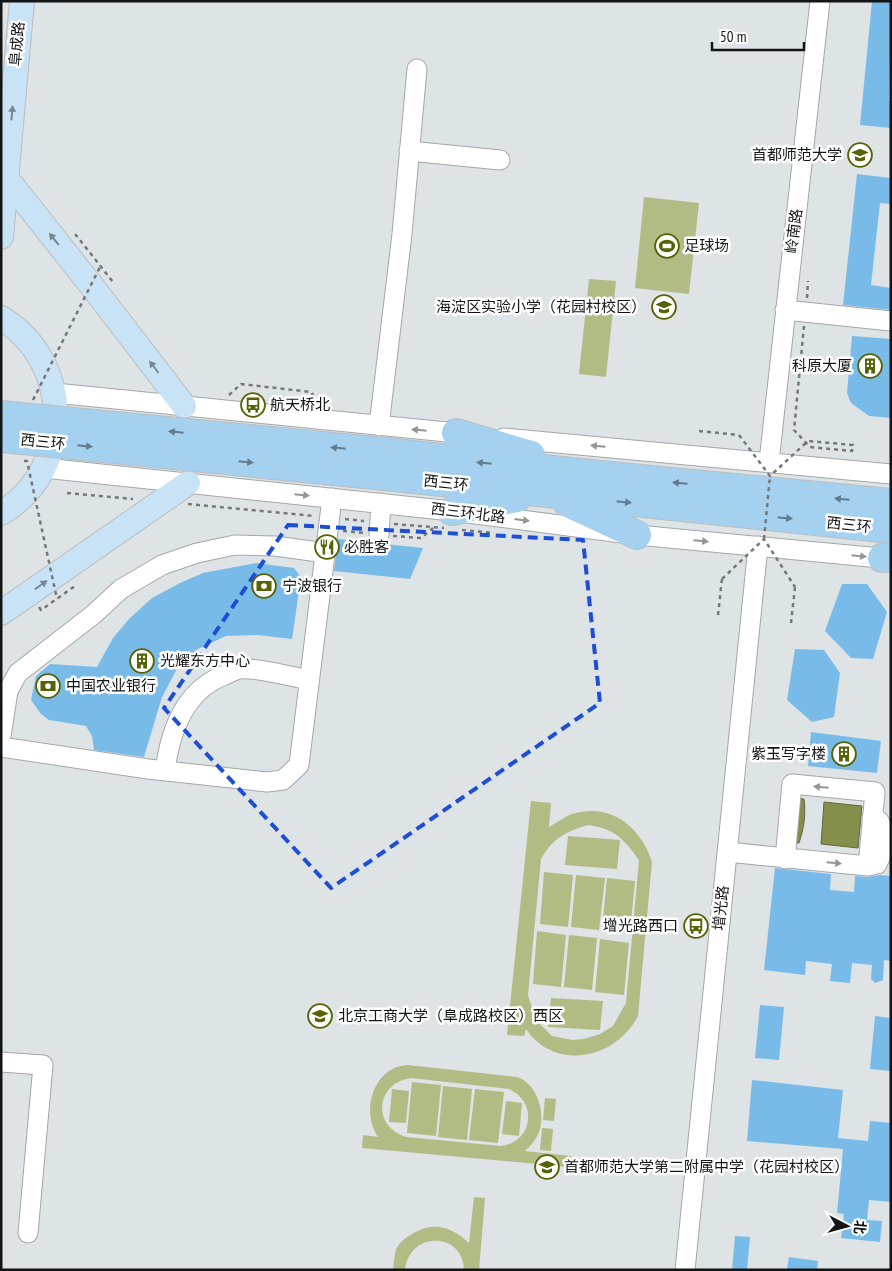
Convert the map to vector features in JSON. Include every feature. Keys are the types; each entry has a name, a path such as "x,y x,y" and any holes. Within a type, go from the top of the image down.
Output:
{"highway":[{"name":"西三环","path":"1,415 385,464 544,493 891,529"},
{"path":"456,433 600,475"},
{"name":"西三环","path":"1,438 385,464 600,475 891,503"},
{"path":"450,523 544,493 637,535"}],"main road":[{"name":"阜成路","path":"1,237 6,179 9,38 22,1"},
{"path":"6,179 184,406"},
{"path":"1,318 11,324 31,342 46,367 55,393 56,430 44,468 29,491 10,508 1,513"},
{"path":"1,613 188,483"}],"street":[{"name":"岭南路","path":"769,469 820,1"},
{"path":"379,426 402,234 417,69"},
{"path":"409,151 500,160"},
{"path":"785,310 891,321"},
{"path":"55,393 456,433 769,469 891,474"},
{"name":"西三环北路","path":"44,468 381,503 450,523 761,542 888,558"},
{"path":"1,747 165,771 267,782 283,780 299,765 332,498"},
{"path":"379,528 381,503"},
{"name":"增光路","path":"685,1270 727,852 761,542"},
{"path":"1,736 8,691 18,673 94,614 121,589 162,565 197,553 235,545 275,546 326,553"},
{"path":"165,771 168,747 175,726 191,698 214,679 239,669 264,671 308,680"},
{"path":"786,859 792,784 874,792 868,866"},
{"path":"727,852 868,866 891,872"},
{"path":"1,1062 43,1065 28,1233"}],"path":[{"path":"76,235 113,282"},
{"path":"25,399 33,400 100,265"},
{"path":"718,615 722,579 761,542 769,469 808,441 853,445 852,451 810,447 794,430 808,281"},
{"path":"214,409 241,384 310,392 333,421"},
{"path":"699,431 738,435 769,469"},
{"path":"18,460 27,461 57,599"},
{"path":"67,493 133,499"},
{"path":"161,502 330,518 379,528 450,523 503,534"},
{"path":"761,542 795,587 791,623"},
{"path":"41,610 75,586"}],"highlighted area":[{"path":"288,525 583,540 600,703 331,888 164,708"}],"shaded area":[{"name":"足球场","path":"644,197 699,203 689,294 635,288"},
{"path":"589,279 616,281 606,377 579,374"},
{"path":"797,798 804,799 805,816 799,843 795,843 799,812"},
{"path":"531,801 551,803 549,827 569,815 586,811 612,815 622,820 640,838 652,862 638,1016 628,1031 615,1042 601,1050 585,1055 568,1055 553,1051 538,1043 526,1029 524,1036 507,1035","holes":["588,825 618,836 639,860 626,1003 613,1026 600,1034 584,1039 572,1040 552,1036 539,1023 528,995 541,859 550,846 566,833"]},
{"path":"824,802 862,806 858,848 821,844"},
{"path":"568,836 620,840 617,869 565,865"},
{"path":"544,872 573,875 568,927 540,924"},
{"path":"576,875 605,878 599,930 571,927"},
{"path":"607,878 635,881 630,933 602,930"},
{"path":"537,931 566,935 561,987 533,984"},
{"path":"569,935 597,938 592,990 564,987"},
{"path":"600,939 629,943 624,995 595,992"},
{"path":"551,998 603,1001 600,1030 548,1027"},
{"path":"408,1065 517,1077 524,1080 535,1092 541,1116 538,1135 525,1151 571,1156 570,1167 362,1148 363,1135 378,1137 370,1115 374,1092 379,1081 386,1073 396,1067","holes":["411,1078 509,1089 518,1095 524,1103 528,1112 528,1121 520,1137 512,1143 501,1146 406,1137 395,1132 387,1124 383,1115 382,1105 385,1096 391,1088 399,1082"]},
{"path":"412,1082 441,1085 436,1136 407,1133"},
{"path":"443,1086 472,1089 467,1140 438,1137"},
{"path":"392,1089 409,1091 406,1123 389,1122"},
{"path":"475,1089 504,1092 498,1143 469,1140"},
{"path":"545,1098 556,1099 554,1121 543,1120"},
{"path":"506,1101 522,1103 519,1136 502,1134"},
{"path":"542,1128 553,1129 551,1151 540,1150"},
{"path":"474,1197 485,1198 479,1270 464,1270 461,1257 455,1248 446,1243 436,1241 425,1243 416,1248 409,1257 405,1270 393,1270 397,1248 403,1240 417,1231 441,1227 455,1232 469,1243"}],"building":[{"path":"872,1 891,1 889,101 891,101 891,128 860,125"},
{"path":"857,174 891,178 891,204 880,203 871,285 891,288 891,310 843,305"},
{"name":"科原大厦","path":"852,336 891,339 891,418 869,416 851,403 847,393"},
{"path":"338,539 371,542 378,546 385,544 423,548 410,579 334,571"},
{"name":"光耀东方中心","path":"256,563 294,568 301,577 292,639 258,635 226,636 198,649 178,667 162,697 144,757 94,750 92,736 86,726 49,720 41,714 31,700 36,676 50,664 97,667 113,638 129,619 152,598 203,573"},
{"path":"842,584 867,584 887,612 873,659 851,658 825,631"},
{"path":"795,649 824,650 840,673 834,717 812,722 787,700"},
{"name":"紫玉写字楼","path":"811,732 881,741 877,773 808,766"},
{"path":"775,868 831,874 830,890 854,892 855,876 891,876 891,961 884,960 883,980 875,983 871,979 872,965 852,963 850,983 830,981 832,964 806,961 805,975 764,970"},
{"path":"760,1005 784,1007 779,1060 755,1058"},
{"path":"875,1016 891,1018 891,1071 870,1069"},
{"path":"752,1080 843,1090 838,1138 868,1141 870,1121 891,1123 891,1202 869,1200 867,1220 882,1221 880,1242 841,1238 844,1214 837,1213 843,1149 747,1141"},
{"path":"735,1236 750,1237 747,1270 732,1270"},
{"path":"789,1257 818,1261 817,1270 787,1270"}],"place":[{"name":"首都师范大学","path":"860,155"},
{"name":"足球场","path":"667,246"},
{"name":"海淀区实验小学（花园村校区）","path":"664,307"},
{"name":"科原大厦","path":"870,366"},
{"name":"航天桥北","path":"253,405"},
{"name":"必胜客","path":"327,547"},
{"name":"宁波银行","path":"264,586"},
{"name":"光耀东方中心","path":"142,661"},
{"name":"中国农业银行","path":"48,686"},
{"name":"紫玉写字楼","path":"844,754"},
{"name":"增光路西口","path":"696,926"},
{"name":"北京工商大学（阜成路校区）西区","path":"320,1016"},
{"name":"首都师范大学第二附属中学（花园村校区）","path":"547,1167"}]}
